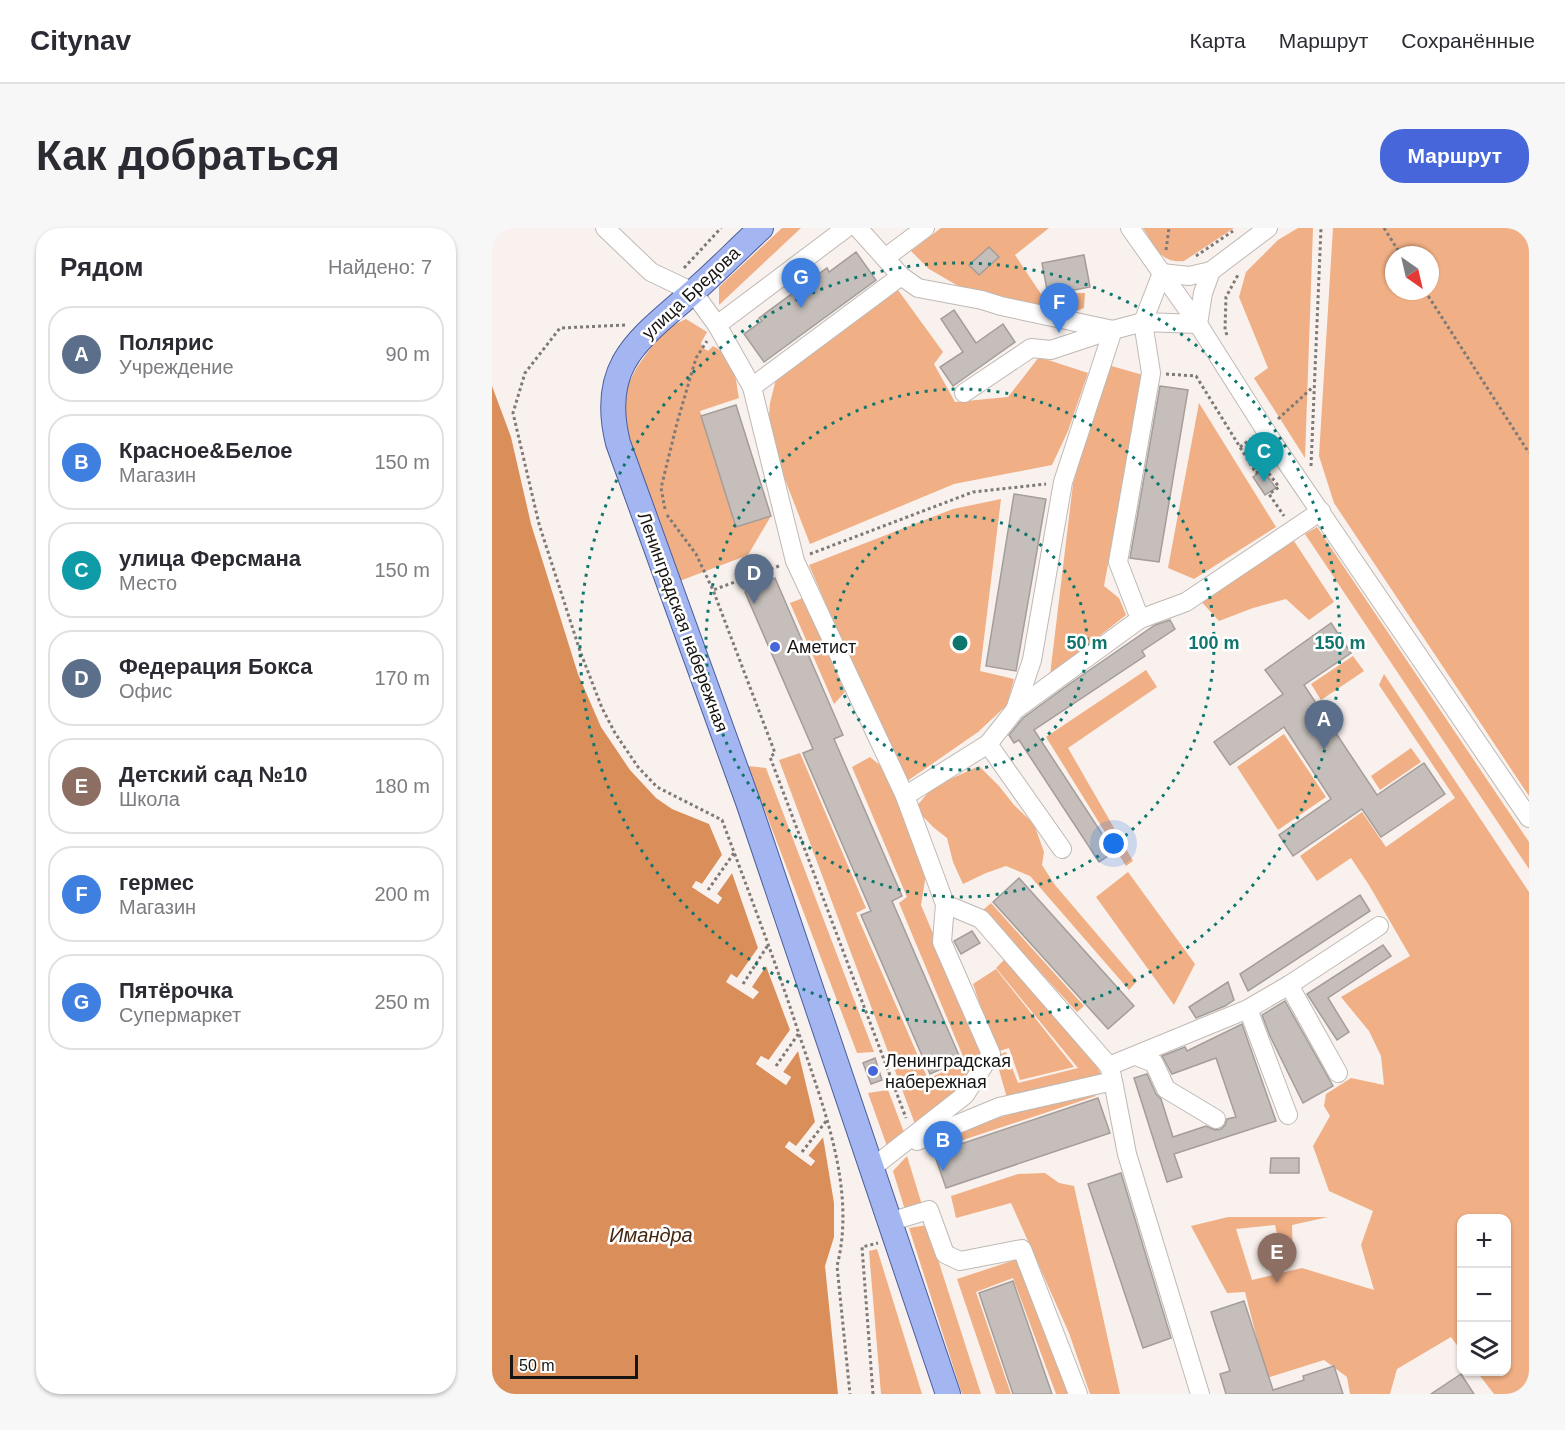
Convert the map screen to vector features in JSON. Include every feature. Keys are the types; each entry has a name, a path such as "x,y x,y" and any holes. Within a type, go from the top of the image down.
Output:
{"main road":[{"name":"улица Бредова","path":"624,360 659,320 693,292 761,228"},
{"name":"Ленинградская набережная","path":"624,360 615,381 612,403 612,421 618,443 748,802 872,1168 884,1232 948,1394"}],"street":[{"path":"605,228 651,272 693,292 717,325 752,387 795,561 905,796 945,904 942,942 991,1054 965,1095 872,1168"},
{"path":"717,325 846,228"},
{"path":"858,228 901,276 918,288 1113,330"},
{"path":"885,258 925,228"},
{"path":"1130,228 1164,267 1264,430 1529,818"},
{"path":"1164,267 1189,276 1211,271 1268,228"},
{"path":"1140,619 1118,562 1151,373 1143,322 1164,267"},
{"path":"1198,324 1203,293 1211,271"},
{"path":"752,387 901,276"},
{"path":"964,393 1031,348 1051,350 1143,322 1198,324"},
{"path":"1015,710 1032,660 1063,482 1113,330"},
{"path":"905,796 988,744 1015,710 1140,619 1186,602 1321,511"},
{"path":"988,744 1062,849"},
{"path":"945,904 981,919 1111,1074 1127,1154 1200,1394"},
{"path":"899,1148 999,1107 1111,1074 1136,1056 1248,1009 1379,926"},
{"path":"1289,985 1338,1073"},
{"path":"1248,1009 1288,1115"},
{"path":"1136,1056 1154,1063 1166,1089 1216,1119"},
{"path":"884,1232 929,1209 945,1254 960,1261 1022,1249 1078,1394"}],"path":[{"path":"1164,267 1169,228"},
{"path":"1194,258 1237,228"},
{"path":"1311,476 1321,228"},
{"path":"1384,228 1395,246"},
{"path":"1229,340 1225,330 1226,297 1242,267"},
{"path":"1431,300 1529,453"},
{"path":"630,325 560,328 525,373 513,413 539,524 580,651 602,708 615,733 638,767 657,787 722,820 813,1072 836,1153 840,1181 841,1252 837,1266 850,1394"},
{"path":"717,325 696,358 677,423 661,488 666,513 696,554 713,590 775,753 770,757 906,1118"},
{"path":"1151,373 1196,376 1256,473 1264,466 1279,487 1269,494 1293,530"},
{"path":"1240,447 1264,430 1313,387"},
{"path":"713,590 973,492 1063,482"},
{"path":"708,890 734,853"},
{"path":"743,984 768,945"},
{"path":"776,1066 799,1033"},
{"path":"802,1152 827,1120"},
{"path":"873,1394 862,1247 884,1232"}],"shaded area":[{"path":"782,228 801,228 719,305 719,287"},
{"path":"941,228 1049,228 1015,255 1041,294 1085,293 1084,308 1069,314 960,287 929,269 911,251"},
{"path":"1143,228 1234,228 1184,261 1176,261 1169,260 1154,247"},
{"path":"1298,228 1313,228 1305,458 1254,378 1268,368 1239,297 1246,272 1278,240"},
{"path":"1333,228 1529,228 1529,796 1334,503 1319,456"},
{"path":"898,290 943,352 934,364 955,402 1008,397 1039,357 1088,373 1068,431 1052,465 954,484 810,544 779,464 768,427 770,403 776,379"},
{"path":"686,319 707,332 701,343 703,348 708,351 713,346 721,351 730,362 735,375 739,398 700,411 736,527 771,516 748,555 677,582 629,447 622,416 627,387 637,367 669,327"},
{"path":"1108,365 1143,375 1104,586 1119,598 1126,615 1050,675 1073,484"},
{"path":"1199,403 1276,527 1194,579 1168,568"},
{"path":"1001,499 980,671 1014,679 1007,705 978,732 903,784 809,565 953,509"},
{"path":"1317,527 1529,842 1529,869 1305,534"},
{"path":"1290,535 1334,602 1309,620 1286,599 1219,621 1198,598"},
{"path":"803,598 845,692 834,704 790,603"},
{"path":"1353,656 1364,671 1321,700 1311,684"},
{"path":"1146,670 1157,687 1068,748 1133,861 1126,866 1046,737"},
{"path":"1384,674 1529,892 1529,1394 1494,1394 1480,1376 1511,1376 1511,1214 1457,1214 1457,1345 1451,1337 1397,1369 1390,1394 1350,1394 1347,1377 1324,1360 1267,1378 1245,1292 1227,1293 1191,1226 1228,1217 1328,1217 1292,1225 1293,1259 1282,1258 1275,1225 1236,1229 1252,1280 1302,1268 1374,1290 1361,1245 1373,1211 1329,1191 1313,1146 1330,1116 1324,1106 1326,1094 1351,1078 1384,1085 1381,1056 1369,1031 1341,997 1410,956 1351,858 1317,881 1300,856 1362,812 1386,847 1455,798 1379,685"},
{"path":"1284,734 1326,797 1278,830 1237,767"},
{"path":"1411,748 1421,762 1380,790 1371,776"},
{"path":"800,753 866,908 856,913 928,1079 965,1061 899,903 907,897 852,767 870,757 887,771 926,874 921,905 982,1050 960,1089 915,1124 779,760"},
{"path":"748,766 766,768 874,1052 857,1053"},
{"path":"979,766 1034,824 1044,852 1042,865 1055,885 1137,981 1129,990 1030,876 1006,866 963,884 953,862 947,838 915,808 933,787"},
{"path":"1128,872 1195,964 1174,1005 1096,897"},
{"path":"991,903 1084,1006 1077,1012 983,910"},
{"path":"1007,957 1095,1061 1102,1077 1007,1098 995,1056 1006,1052 1018,1083 1078,1068 996,968"},
{"path":"996,969 1074,1067 1020,1080 1009,1048 996,1052 973,984"},
{"path":"888,1090 905,1135 888,1149 868,1093"},
{"path":"1088,1090 1096,1096 960,1141 958,1135 963,1129"},
{"path":"907,1156 922,1205 905,1210 893,1171"},
{"path":"1045,1173 1059,1183 1074,1186 1120,1394 1090,1394 1069,1333 1011,1203 956,1218 951,1196 1018,1174"},
{"path":"927,1225 981,1394 962,1394 909,1228"},
{"path":"877,1249 922,1394 881,1394 869,1251"},
{"path":"1021,1258 1073,1394 1056,1394 1013,1278 976,1292 1011,1394 996,1394 957,1279"}],"water":[{"name":"Имандра","path":"492,386 511,437 531,524 578,674 601,727 630,770 656,798 672,809 709,824 722,855 702,884 696,881 692,887 718,904 722,898 717,894 732,873 758,948 737,978 731,974 727,982 753,999 758,992 751,987 766,966 790,1030 768,1061 761,1056 756,1064 786,1085 791,1077 783,1072 798,1051 815,1122 796,1147 789,1142 785,1147 811,1166 815,1161 808,1156 823,1137 834,1203 834,1237 825,1266 838,1394 492,1394"}],"pier":[{"path":"722,855 724,857 704,886 696,886 717,900 714,893 730,871 734,870 717,894 722,898 718,904 692,887 696,881 702,884"},
{"path":"758,948 760,950 739,980 732,978 730,981 753,995 749,986 764,964 768,963 752,987 759,992 753,999 726,982 731,974 737,978"},
{"path":"790,1030 792,1032 771,1063 762,1060 760,1063 785,1081 787,1078 780,1071 796,1049 800,1048 783,1072 791,1077 786,1085 756,1064 761,1056 769,1060"},
{"path":"815,1122 818,1124 798,1149 789,1146 811,1162 805,1154 821,1135 825,1135 808,1155 815,1161 811,1166 785,1147 789,1141 796,1146"}],"building":[{"path":"989,247 999,257 979,275 969,265"},
{"path":"856,252 876,280 764,362 744,334 762,321 759,318 827,268 829,272"},
{"path":"1084,255 1090,287 1048,295 1042,263"},
{"path":"954,310 976,343 1003,324 1015,342 953,386 940,367 963,352 941,319"},
{"path":"1160,386 1188,390 1159,562 1130,558"},
{"path":"736,405 771,516 736,527 701,416"},
{"path":"1263,470 1276,488 1265,495 1253,477"},
{"path":"1014,494 1046,499 1016,671 986,666"},
{"path":"775,578 843,735 834,739 902,896 892,901 961,1060 930,1074 861,915 871,911 803,753 813,749 745,592"},
{"path":"1170,620 1175,629 1142,651 1145,656 1034,730 1114,852 1099,862 1019,740 1014,743 1009,735 1023,718 1068,685 1155,625"},
{"path":"1331,623 1351,653 1304,685 1377,795 1424,763 1445,794 1381,837 1362,809 1293,856 1279,835 1331,799 1284,727 1230,765 1214,742 1283,694 1265,670"},
{"path":"1019,878 1134,1006 1108,1029 993,902"},
{"path":"1360,895 1370,911 1248,991 1240,974"},
{"path":"972,931 980,943 961,954 954,941"},
{"path":"1383,945 1391,956 1328,998 1349,1032 1337,1040 1307,994"},
{"path":"1228,982 1234,1000 1196,1018 1189,1007"},
{"path":"1285,1001 1333,1086 1303,1103 1262,1015"},
{"path":"1242,1024 1276,1121 1174,1154 1182,1177 1167,1182 1134,1078 1147,1074 1156,1094 1161,1099 1173,1137 1206,1126 1215,1130 1221,1129 1227,1119 1236,1117 1216,1058 1172,1074 1162,1056 1185,1047 1187,1051"},
{"name":"Ленинградская набережная","path":"875,1058 882,1080 871,1084 863,1063"},
{"path":"1098,1098 1110,1133 946,1188 934,1153"},
{"path":"1271,1158 1299,1158 1299,1173 1270,1173"},
{"path":"1121,1173 1171,1338 1143,1348 1088,1184"},
{"path":"1013,1281 1052,1394 1013,1394 979,1293"},
{"path":"1244,1301 1273,1390 1304,1380 1303,1376 1334,1366 1343,1394 1226,1394 1220,1374 1230,1371 1211,1312"},
{"path":"1458,1376 1462,1376 1474,1394 1431,1394"}],"place":[{"name":"Пятёрочка","path":"801,308"},
{"name":"гермес","path":"1059,333"},
{"name":"улица Ферсмана","path":"1264,482"},
{"name":"Федерация Бокса","path":"754,604"},
{"name":"Аметист","path":"775,647"},
{"name":"Полярис","path":"1324,750"},
{"name":"Ленинградская набережная","path":"873,1071"},
{"name":"Красное&Белое","path":"943,1171"},
{"name":"Детский сад №10","path":"1277,1283"}]}
